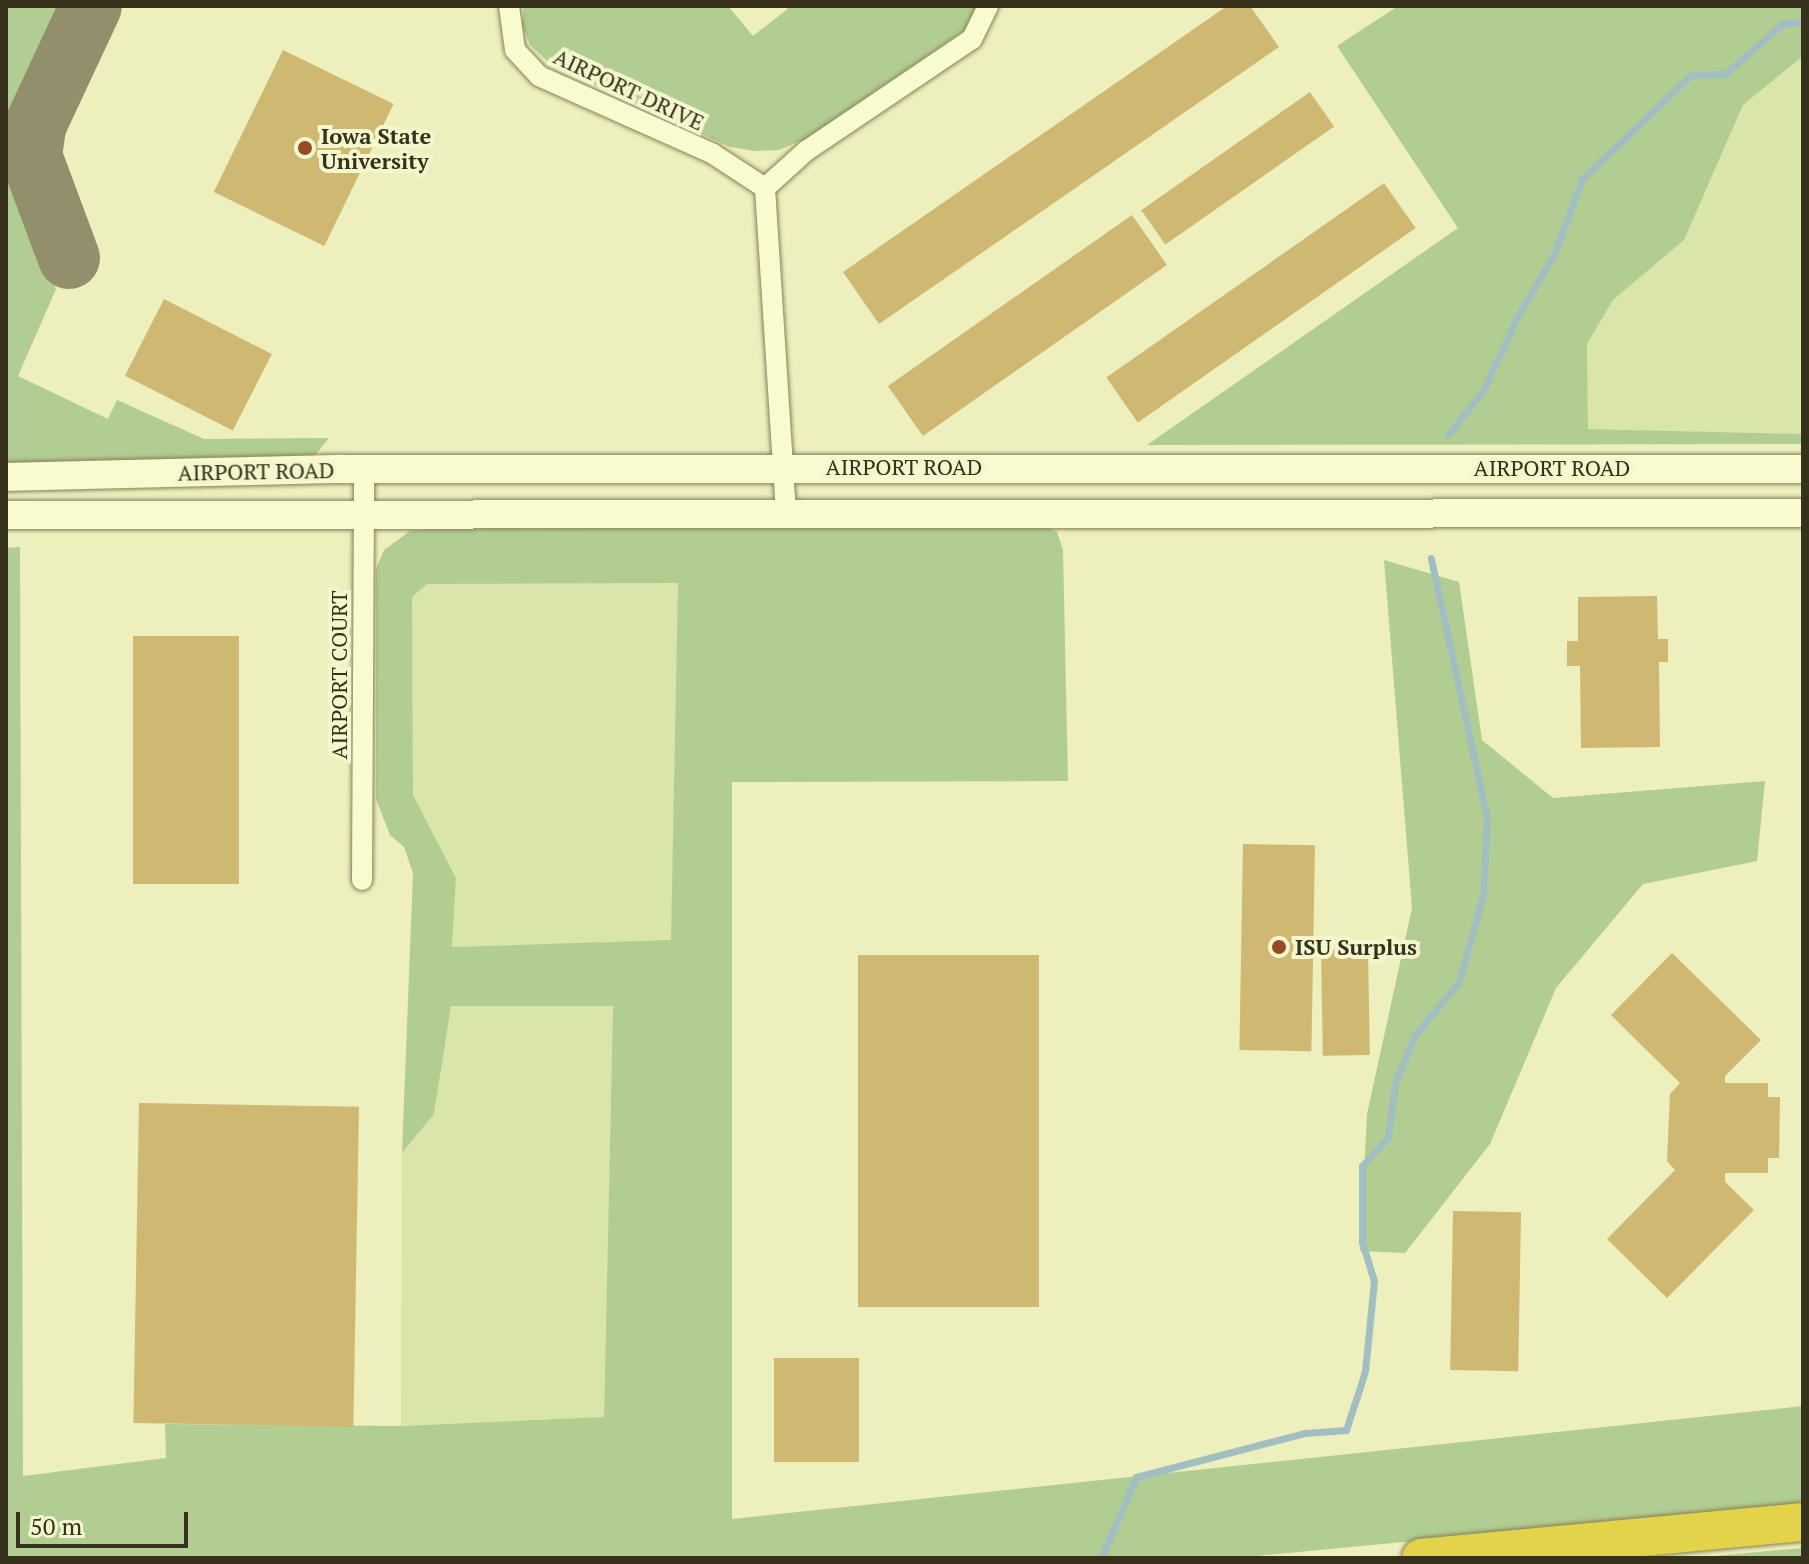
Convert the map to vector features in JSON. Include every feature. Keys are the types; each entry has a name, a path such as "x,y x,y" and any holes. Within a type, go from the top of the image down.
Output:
{"highway":[{"path":"1421,1558 1803,1522"}],"main road":[{"name":"AIRPORT ROAD","path":"6,477 364,469 785,467 1803,469"},
{"name":"AIRPORT ROAD","path":"6,515 1803,513"}],"street":[{"name":"AIRPORT DRIVE","path":"509,6 515,50 539,76 713,154 765,188"},
{"path":"786,512 765,188 806,151 972,39 988,6"},
{"name":"AIRPORT COURT","path":"362,880 364,469"}],"green space":[{"path":"6,6 75,6 21,121 15,179 56,289 18,376 108,419 117,400 204,439 329,438 313,458 6,465"},
{"path":"524,6 728,6 753,36 791,6 977,6 965,30 807,138 779,150 755,151 730,147 552,65 530,45 522,25"},
{"path":"1398,6 1803,6 1803,56 1743,105 1684,240 1613,300 1587,344 1588,429 1803,434 1803,444 1147,445 1458,228 1337,46"},
{"path":"1803,56 1803,434 1588,429 1587,343 1613,300 1684,240 1743,105"},
{"path":"1042,526 1057,532 1063,550 1068,781 732,782 732,1519 1803,1406 1803,1504 1235,1558 6,1558 6,548 20,547 23,1476 166,1458 165,1424 401,1426 604,1417 613,1006 451,1006 434,1114 402,1153 413,873 404,847 390,835 376,799 376,569 384,550 410,531","holes":["678,583 671,940 452,947 456,878 413,795 412,597 427,584"]},
{"path":"1384,560 1459,582 1482,740 1553,798 1765,781 1757,861 1643,884 1556,988 1490,1144 1405,1253 1360,1251 1367,1114 1412,908"},
{"path":"679,583 672,941 452,947 456,878 413,795 412,597 427,584"},
{"path":"451,1005 613,1005 604,1418 401,1426 402,1153 434,1114"},
{"path":"1803,1548 1803,1558 1693,1558"}],"building":[{"path":"1227,6 1250,6 1279,47 879,324 843,272"},
{"name":"Iowa State University","path":"283,50 394,104 324,246 214,192"},
{"path":"1310,92 1334,126 1165,245 1141,210"},
{"path":"1384,183 1416,228 1138,422 1106,377"},
{"path":"1132,215 1167,265 923,436 888,386"},
{"path":"164,299 272,354 233,431 125,376"},
{"path":"1657,596 1658,639 1668,639 1668,662 1659,662 1660,747 1581,748 1580,666 1567,666 1567,641 1578,641 1578,597"},
{"path":"133,636 239,636 239,884 133,884"},
{"name":"ISU Surplus","path":"1243,844 1315,845 1311,1051 1239,1050"},
{"path":"1368,949 1370,1055 1323,1056 1321,950"},
{"path":"1672,953 1761,1040 1725,1076 1725,1083 1768,1083 1768,1097 1780,1097 1779,1158 1768,1158 1768,1173 1725,1173 1725,1182 1754,1210 1667,1298 1607,1239 1675,1170 1667,1161 1670,1094 1680,1083 1611,1015"},
{"path":"858,955 1039,955 1039,1307 858,1307"},
{"path":"139,1103 359,1107 353,1427 133,1423"},
{"path":"1453,1211 1521,1212 1518,1371 1450,1370"},
{"path":"774,1358 859,1358 859,1462 774,1462"}],"waterway":[{"path":"1448,435 1484,389 1516,319 1554,254 1582,179 1691,75 1725,74 1782,24 1803,21"},
{"path":"1103,1554 1136,1477 1305,1433 1346,1430 1357,1397 1365,1371 1374,1281 1362,1242 1362,1166 1388,1137 1395,1083 1415,1035 1459,982 1483,895 1487,818 1431,558"}],"taxiway":[{"path":"69,258 31,156 35,126 91,6"}],"place":[{"name":"Iowa State University","path":"305,148"},
{"name":"ISU Surplus","path":"1279,947"}]}
